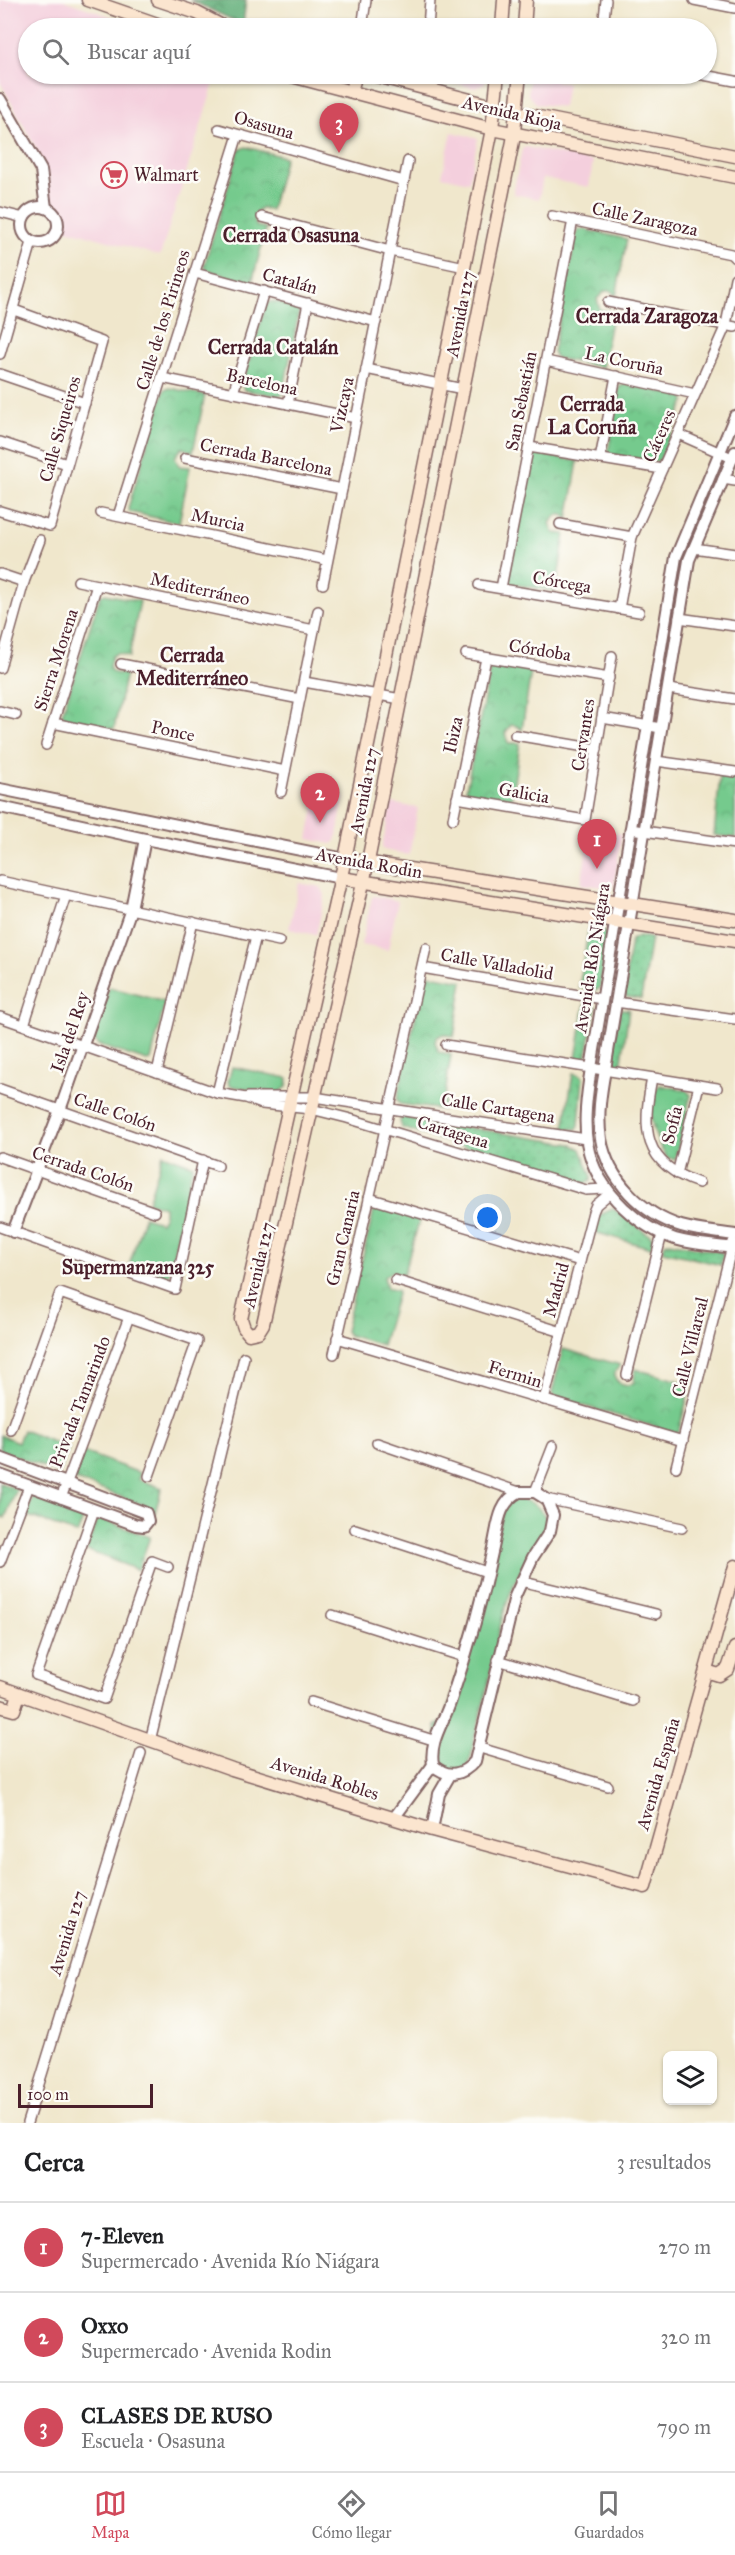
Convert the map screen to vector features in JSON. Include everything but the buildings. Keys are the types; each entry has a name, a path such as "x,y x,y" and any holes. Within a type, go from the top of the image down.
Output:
{"main road":[{"path":"88,0 140,18"},
{"path":"158,0 206,18"},
{"path":"503,18 504,0"},
{"path":"525,18 526,0"},
{"name":"Avenida Rioja","path":"323,84 492,129 735,177"},
{"path":"351,91 353,84"},
{"name":"Avenida Rioja","path":"410,84 517,112 735,156"},
{"name":"Avenida 127","path":"497,84 492,129 465,267 345,859 242,1319 244,1328 249,1334 258,1332 263,1324 368,861 515,133 519,84"},
{"name":"Avenida Rodin","path":"345,859 735,920"},
{"name":"Avenida Rodin","path":"341,878 735,942"},
{"name":"Avenida España","path":"645,1887 735,1566"},
{"path":"706,1671 719,1675 728,1670 735,1648"},
{"name":"Avenida Robles","path":"0,1687 232,1769 432,1830 645,1887"},
{"path":"0,1706 14,1710 19,1694"}],"street":[{"path":"363,18 364,0"},
{"path":"429,18 430,0"},
{"path":"604,18 606,0"},
{"path":"694,0 735,8"},
{"path":"717,78 735,81"},
{"path":"0,99 41,170 46,208 57,218 57,232 47,242 32,242 23,232 24,218 33,209 46,208"},
{"name":"Osasuna","path":"219,129 404,181"},
{"name":"Calle de los Pirineos","path":"118,516 238,135"},
{"name":"Vizcaya","path":"322,584 408,161"},
{"path":"0,212 24,218"},
{"name":"Calle Zaragoza","path":"552,216 733,256"},
{"path":"262,217 390,251 465,267"},
{"name":"San Sebastián","path":"501,588 573,220"},
{"path":"0,354 32,242"},
{"name":"Catalán","path":"195,273 376,322"},
{"name":"Cáceres","path":"620,609 632,537 695,394 730,326 735,278"},
{"path":"233,393 264,291"},
{"path":"608,302 730,326"},
{"path":"288,404 308,303"},
{"name":"Calle Siqueiros","path":"0,511 50,526 102,342 14,310"},
{"name":"La Coruña","path":"546,361 695,394"},
{"path":"366,369 463,389"},
{"path":"0,374 85,403"},
{"path":"600,459 616,376"},
{"name":"Barcelona","path":"162,378 356,418"},
{"name":"Avenida Río Niágara","path":"733,1247 696,1243 662,1234 631,1215 607,1192 591,1160 586,1139 585,1112 676,557 735,416"},
{"path":"678,434 720,453 734,455"},
{"path":"0,442 67,464"},
{"path":"529,447 662,469"},
{"name":"Avenida Río Niágara","path":"734,455 729,480 689,560 605,1070 599,1121 601,1139 613,1173 627,1192 668,1222 698,1230 735,1234"},
{"name":"Cerrada Barcelona","path":"184,458 342,489"},
{"name":"Murcia","path":"101,513 327,560"},
{"path":"560,524 632,537"},
{"path":"0,668 3,646 40,540"},
{"path":"694,548 735,554"},
{"path":"0,574 24,582"},
{"name":"Mediterráneo","path":"78,581 314,630"},
{"name":"Sierra Morena","path":"46,745 97,585"},
{"name":"Córcega","path":"479,585 639,612"},
{"path":"281,792 318,611"},
{"path":"679,618 735,626"},
{"name":"Córdoba","path":"466,654 609,678"},
{"name":"Cervantes","path":"585,820 612,656"},
{"name":"Ibiza","path":"453,819 486,658"},
{"path":"121,663 300,699"},
{"path":"304,682 400,699"},
{"path":"668,689 735,699"},
{"path":"0,711 16,715"},
{"path":"602,718 661,728"},
{"name":"Ponce","path":"53,723 285,771"},
{"path":"514,735 597,749"},
{"path":"656,761 735,772"},
{"name":"Avenida Rodin","path":"0,789 345,859"},
{"name":"Galicia","path":"457,798 585,820"},
{"path":"44,817 47,799"},
{"name":"Avenida Rodin","path":"0,807 341,878"},
{"path":"630,829 735,844"},
{"name":"Isla del Rey","path":"13,1232 60,1110 131,909 145,839"},
{"path":"0,882 279,941"},
{"path":"24,1026 66,895"},
{"path":"157,1072 193,922"},
{"path":"217,1093 256,936"},
{"path":"390,1108 426,948"},
{"name":"Calle Valladolid","path":"422,968 602,999"},
{"path":"616,1002 735,1019"},
{"path":"0,1017 217,1093 292,1102"},
{"path":"446,1045 717,1088"},
{"path":"652,1078 647,1104 646,1130 659,1159 677,1174 699,1183"},
{"name":"Sofía","path":"677,1174 699,1085"},
{"name":"Calle Colón","path":"0,1089 218,1166"},
{"name":"Cartagena","path":"292,1102 314,1097 405,1110"},
{"name":"Cartagena","path":"292,1102 586,1190 607,1192"},
{"name":"Gran Canaria","path":"334,1354 390,1108"},
{"name":"Calle Cartagena","path":"405,1110 586,1139"},
{"name":"Cerrada Colón","path":"0,1157 155,1212"},
{"path":"0,1227 175,1289 203,1160"},
{"name":"Madrid","path":"544,1400 593,1212 607,1192"},
{"path":"369,1198 580,1261"},
{"path":"627,1375 662,1234"},
{"name":"Calle Villareal","path":"676,1467 735,1234"},
{"path":"395,1280 562,1332"},
{"name":"Privada Tamarindo","path":"11,1430 60,1293 197,1341 149,1476"},
{"name":"Privada Tamarindo","path":"61,1498 129,1317"},
{"name":"Fermin","path":"337,1338 683,1441"},
{"path":"150,1741 244,1357"},
{"path":"377,1443 519,1492 535,1492 546,1499 682,1528"},
{"path":"535,1492 553,1446"},
{"path":"0,1458 146,1513 148,1521 144,1526 136,1525 0,1475"},
{"path":"0,1562 29,1486"},
{"path":"394,1818 433,1765 433,1740 451,1701 487,1572 502,1507 508,1498 519,1492"},
{"path":"433,1765 441,1773 450,1775 466,1772 475,1761 480,1748 498,1660 520,1581 550,1531 553,1515 546,1499"},
{"path":"94,1510 36,1675 104,1699 152,1561 168,1567"},
{"path":"355,1529 487,1572"},
{"path":"520,1581 656,1614"},
{"path":"332,1615 464,1657"},
{"path":"498,1660 633,1701"},
{"path":"311,1701 433,1740"},
{"path":"480,1748 608,1786"},
{"name":"Avenida 127","path":"27,2123 141,1753"},
{"path":"432,1830 439,1794 450,1775"}],"shaded area":[{"name":"Walmart","path":"0,0 63,0 115,18 18,18 18,84 214,84 160,256 63,228 64,216 57,205 46,198 49,179 40,156 0,82"},
{"path":"459,84 483,84 475,88"},
{"path":"529,84 567,84 563,107 537,104 528,95"},
{"path":"452,132 478,138 469,182 442,176"},
{"path":"526,147 593,161 589,187 543,178 539,199 513,194 522,149"},
{"path":"317,792 344,797 336,841 332,844 308,839"},
{"path":"391,803 418,808 409,855 384,850 382,847"},
{"path":"590,829 622,834 614,886 610,888 581,884"},
{"path":"299,883 321,887 325,895 316,935 289,929"},
{"path":"372,897 398,901 388,950 361,945"}],"green space":[{"path":"190,0 246,0 244,18 228,18"},
{"path":"246,147 285,157 271,210 261,208 254,215 256,226 266,228 252,283 207,270 204,266 239,150"},
{"path":"583,229 627,239 616,296 611,291 605,291 597,299 600,310 613,311 602,367 556,358 553,352 577,231"},
{"path":"272,301 295,306 299,312 283,394 278,396 244,390 242,385 266,304"},
{"path":"625,384 684,397 685,401 660,460 655,462 611,455 608,452 619,387"},
{"path":"169,388 205,395 193,452 182,448 175,457 179,466 190,467 179,523 130,512 128,508 164,390"},
{"path":"538,454 578,461 568,519 563,515 557,515 550,523 554,533 565,534 556,591 511,584 508,578 533,457"},
{"path":"105,594 140,601 129,657 117,653 112,656 109,667 112,672 126,673 114,729 66,720 62,714 100,596"},
{"path":"496,665 531,671 522,730 511,725 505,733 508,743 520,743 511,802 469,794 466,790 490,668"},
{"path":"720,776 735,778 735,838 714,835"},
{"path":"589,926 602,929 608,935 600,988 595,991 579,988"},
{"path":"638,936 651,938 641,999 627,997 623,993 631,940"},
{"path":"431,975 463,981 454,1037 443,1034 437,1037 435,1042 439,1052 451,1054 443,1110 400,1104 397,1099 424,978"},
{"path":"109,987 165,1002 151,1060 147,1061 98,1045 93,1039"},
{"path":"585,1003 596,1007 586,1059 583,1061 576,1059"},
{"path":"629,1009 621,1068 613,1067 611,1063 619,1011"},
{"path":"232,1067 288,1078 287,1087 278,1093 230,1086 228,1082"},
{"path":"573,1073 583,1078 579,1125 577,1129 564,1129"},
{"path":"660,1085 686,1090 691,1095 675,1159 667,1158 662,1151 652,1122 651,1101"},
{"path":"402,1117 571,1144 581,1149 592,1177 585,1184 402,1128 400,1121"},
{"path":"163,1154 193,1165 169,1274 162,1278 129,1266 144,1217 160,1222 164,1215 164,1207 148,1202"},
{"path":"379,1207 420,1219 403,1275 392,1271 384,1277 387,1288 398,1291 382,1345 348,1335 345,1331 374,1210"},
{"path":"612,1209 651,1236 653,1239 651,1248 594,1232 598,1216"},
{"path":"669,1242 721,1252 723,1255 721,1265 663,1251 665,1244"},
{"path":"563,1349 621,1365 615,1372 615,1378 620,1383 629,1385 634,1382 635,1369 691,1384 679,1430 676,1433 554,1397 552,1393"},
{"path":"23,1430 69,1448 59,1473 0,1450 0,1435 18,1442"},
{"path":"83,1452 140,1473 138,1479 162,1488 154,1516 150,1515 143,1505 73,1479"},
{"path":"0,1483 17,1489 5,1518 0,1516"},
{"path":"34,1495 85,1514 77,1534 26,1515"},
{"path":"513,1499 520,1499 536,1506 549,1524 510,1593 470,1759 465,1769 451,1773 437,1767 436,1726 445,1721 504,1508"},
{"path":"98,1518 150,1537 138,1570 86,1550"}],"place":[{"name":"CLASES DE RUSO","path":"339,153"},
{"name":"Walmart","path":"114,175"},
{"name":"Oxxo","path":"320,823"},
{"name":"7-Eleven","path":"597,869"}],"district":[{"name":"Cerrada Osasuna","path":"291,235"},
{"name":"Cerrada Zaragoza","path":"647,316"},
{"name":"Cerrada Catalán","path":"273,347"},
{"name":"Cerrada La Coruña","path":"592,416"},
{"name":"Cerrada Mediterráneo","path":"192,666"},
{"name":"Supermanzana 325","path":"138,1267"}]}
